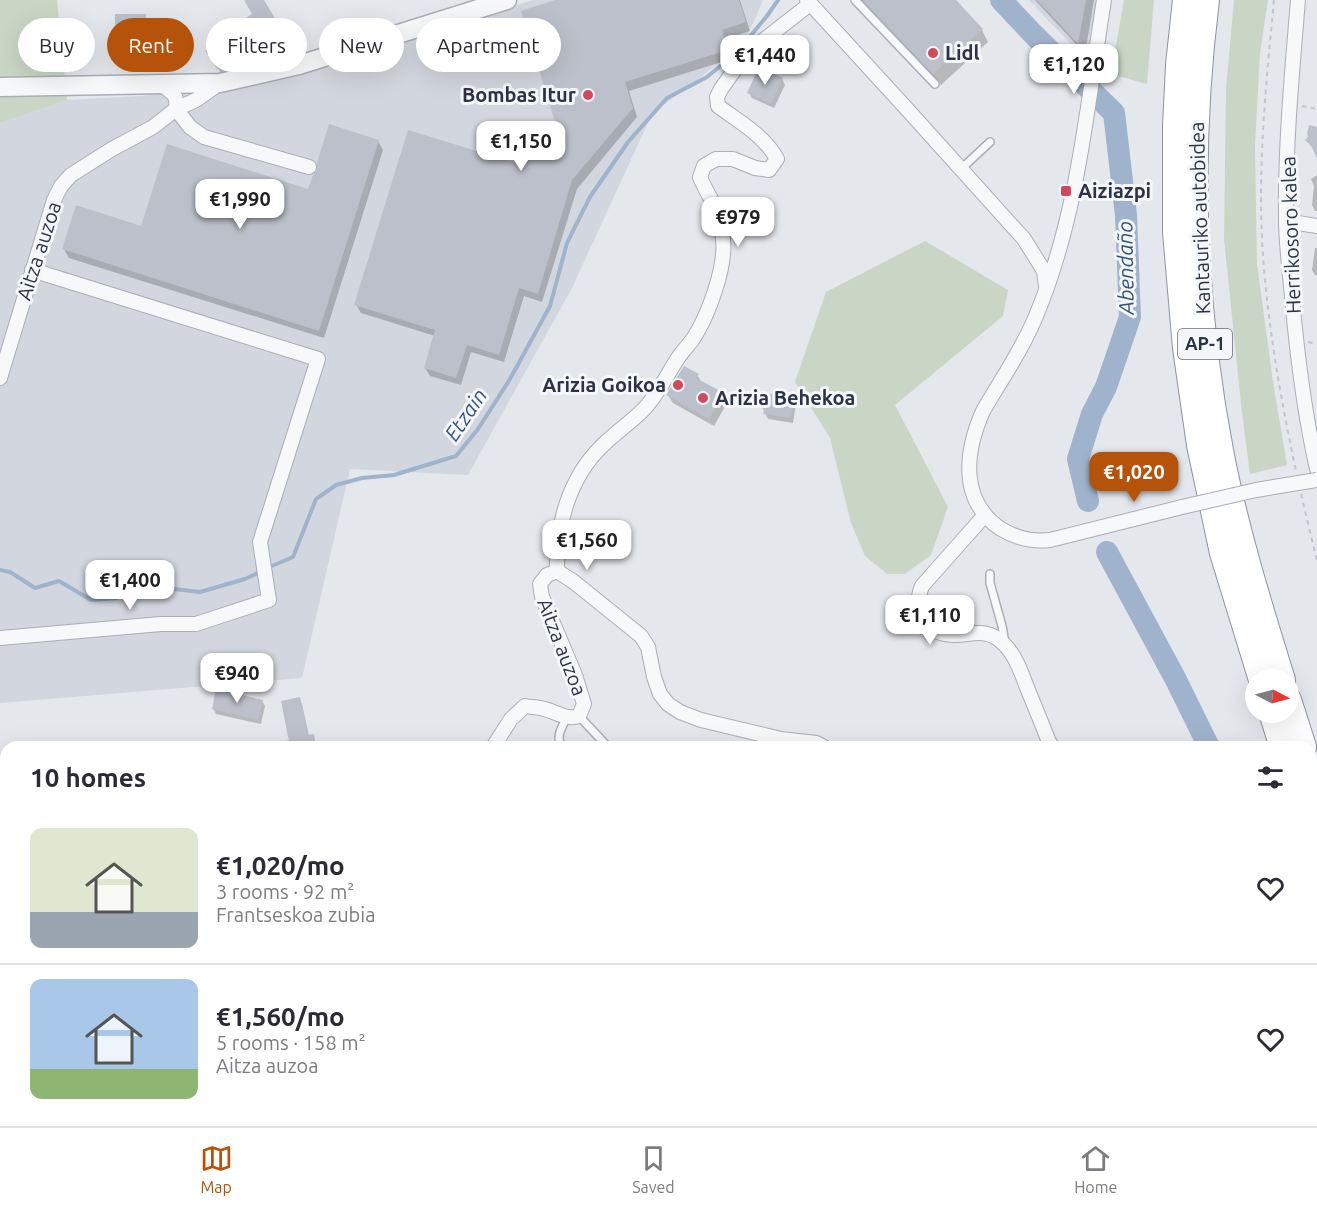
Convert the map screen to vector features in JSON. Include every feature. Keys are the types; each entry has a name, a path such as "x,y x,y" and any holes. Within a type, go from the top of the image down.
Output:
{"highway":[{"name":"Kantauriko autobidea","path":"1186,0 1179,65 1176,126 1176,232 1186,348 1200,445 1221,541 1259,669"},
{"name":"Kantauriko autobidea","path":"1206,0 1199,66 1195,168 1199,286 1205,347 1221,455 1232,504 1279,669"},
{"path":"1275,723 1281,741"},
{"path":"1296,723 1302,741"}],"street":[{"path":"0,87 220,83 299,65 507,0"},
{"path":"1104,0 1084,136 1070,209 1046,288 1025,340 982,411 975,431 969,476 977,505 985,515 1007,532 1029,540 1040,541 1256,490 1317,480"},
{"name":"Herrikosoro kalea","path":"1298,0 1289,101 1286,221 1296,339 1317,469"},
{"path":"557,571 556,556 562,519 570,492 583,468 601,447 653,398 679,355 693,339 714,294 722,263 723,243 718,214 700,177 704,165 716,159 733,159 755,168 769,170 777,159 764,141 717,106 717,97 721,88 743,58 812,1 1024,239 1044,271 1046,288"},
{"name":"Aitza auzoa","path":"0,378 54,200 61,186 71,175 153,127 176,109 196,100 220,83"},
{"path":"161,84 175,96 176,109 190,127 204,137 309,166"},
{"path":"1286,221 1317,226"},
{"path":"0,638 161,624 196,624 268,600 260,542 318,359 32,270"},
{"path":"985,515 922,586 919,593 920,610 922,617 937,632 951,635 980,633 994,637 1005,645 1018,665 1049,741"},
{"name":"Aitza auzoa","path":"497,741 511,719 525,706 542,708 573,717 584,705 575,675 542,597 540,584 547,575 557,571 641,636 648,646 660,694 668,704 680,712 701,720 790,741"}],"lane":[{"path":"855,0 935,84"},
{"path":"965,174 990,142"},
{"path":"990,574 990,583 1005,645"},
{"path":"559,741 559,731 573,717 601,741"}],"path":[{"path":"1295,105 1317,109"}],"shaded area":[{"path":"533,0 763,0 741,46 652,114 572,288 468,475 350,469 302,678 0,703 0,123 67,100 142,96 291,76 319,67 319,72 404,72 404,41 416,37 416,72 561,72 561,18 476,18"},
{"path":"1029,0 1110,0 1097,72"}],"green space":[{"path":"0,0 57,0 59,18 18,18 18,72 64,72 67,100 0,123"},
{"path":"1124,0 1154,0 1147,84 1111,74"},
{"path":"1234,0 1268,0 1260,53 1255,145 1257,264 1287,465 1250,474 1224,239 1226,89"},
{"path":"925,241 1008,290 1003,316 895,405 948,507 931,555 905,574 887,574 865,556 851,523 830,438 795,382 826,292"}],"building":[{"path":"244,0 264,0 275,18 246,18 252,14"},
{"path":"555,0 739,0 746,22 722,30 728,50 625,82 633,108 572,180 538,294 519,288 499,355 467,345 456,378 424,368 435,330 354,305 408,130 519,164 510,136 555,122 540,72 561,72 561,18 523,18 521,11"},
{"name":"Lidl","path":"863,0 956,0 983,29 933,74"},
{"path":"1037,0 1086,0 1078,44"},
{"path":"115,14 146,14 146,18 115,18"},
{"path":"759,67 783,78 771,104 747,93"},
{"path":"329,124 379,140 319,331 62,249 76,205 141,226 167,144 308,189 317,170"},
{"path":"1309,125 1317,127 1317,157 1305,140 1308,137"},
{"name":"Arizia Behekoa","path":"684,366 699,374 696,378 724,393 709,419 666,395"},
{"path":"761,392 794,398 791,418 763,414 765,406 759,405"},
{"path":"216,689 263,700 258,720 212,709"},
{"path":"300,697 308,735 314,734 315,741 289,741 281,701"}],"waterway":[{"name":"Etzain","path":"267,568 293,557 316,499 336,485 362,478 394,475 456,456 478,429 510,379 550,306 567,243 590,197 628,142 667,98 707,77 737,52 778,0"},
{"name":"Abendaño","path":"1001,0 1114,113 1126,215 1130,317 1106,387 1092,414 1078,459 1088,501"},
{"name":"Abendaño","path":"1107,552 1206,741"},
{"name":"Etzain","path":"0,570 10,572 35,588 59,581 91,600 117,598 139,582 200,592 245,579 260,572"}],"place":[{"name":"Lidl","path":"933,53"},
{"name":"Bombas Itur","path":"588,95"},
{"name":"Aiziazpi","path":"1066,191"},
{"name":"Arizia Goikoa","path":"678,385"},
{"name":"Arizia Behekoa","path":"703,398"}]}
